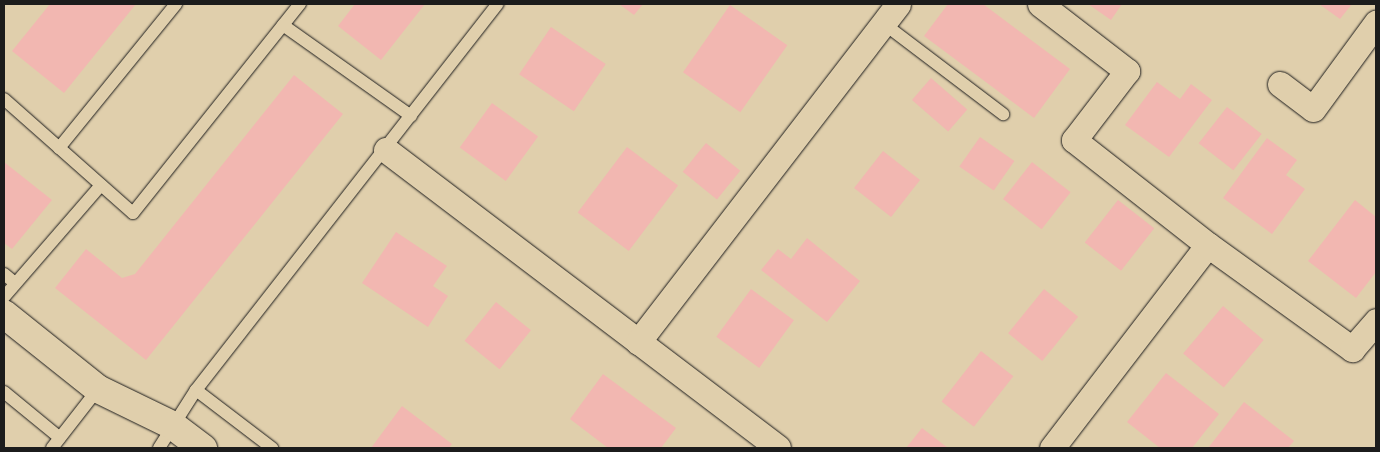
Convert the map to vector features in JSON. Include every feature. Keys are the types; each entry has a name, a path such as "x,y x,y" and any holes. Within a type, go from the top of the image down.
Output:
{"street":[{"path":"638,342 898,4"},
{"path":"1040,4 1127,70 1074,140 1208,245 1352,349 1376,321"},
{"path":"1280,84 1313,109 1376,23"},
{"path":"386,150 778,448"},
{"path":"1052,448 1208,245"},
{"path":"4,314 98,389 172,424 202,448"}],"lane":[{"path":"59,148 176,4"},
{"path":"4,99 133,213 300,4"},
{"path":"159,448 172,424 196,390 386,150 410,116 498,4"},
{"path":"883,24 1003,114"},
{"path":"283,25 410,116"},
{"path":"4,297 101,185"},
{"path":"4,274 16,283"},
{"path":"52,448 98,389"},
{"path":"196,390 272,448"},
{"path":"4,392 60,438"}],"building":[{"path":"50,4 136,4 64,93 12,51"},
{"path":"355,4 425,4 381,60 338,26"},
{"path":"619,4 643,4 634,15"},
{"path":"948,4 983,4 1070,69 1034,118 924,36"},
{"path":"1088,4 1122,4 1111,20"},
{"path":"1319,4 1352,4 1340,19"},
{"path":"730,5 787,45 740,112 683,72"},
{"path":"551,27 606,64 574,111 519,74"},
{"path":"294,75 343,114 146,360 55,288 86,249 122,278 135,274"},
{"path":"931,78 967,109 948,131 912,100"},
{"path":"1157,82 1180,99 1191,84 1212,100 1169,157 1125,125"},
{"path":"492,103 538,137 506,181 460,147"},
{"path":"1227,107 1262,134 1233,170 1199,143"},
{"path":"980,137 1014,161 994,191 959,166"},
{"path":"1267,138 1297,160 1286,175 1305,189 1272,234 1223,198"},
{"path":"706,143 740,171 717,199 683,172"},
{"path":"627,147 678,186 629,251 578,212"},
{"path":"883,151 920,180 891,217 854,188"},
{"path":"4,162 52,200 12,249 4,243"},
{"path":"1032,162 1071,192 1042,229 1003,199"},
{"path":"1118,200 1154,228 1121,271 1085,243"},
{"path":"1355,200 1376,217 1376,272 1356,298 1308,261"},
{"path":"396,232 447,266 433,286 448,296 428,327 362,283"},
{"path":"807,238 860,281 827,322 761,270 778,249 791,259"},
{"path":"751,289 794,320 759,368 716,337"},
{"path":"1044,289 1078,317 1042,361 1008,333"},
{"path":"496,302 531,330 500,369 465,341"},
{"path":"1223,306 1264,340 1224,388 1183,353"},
{"path":"981,351 1013,376 974,427 942,401"},
{"path":"1166,373 1219,414 1192,448 1160,448 1127,422"},
{"path":"603,374 676,428 661,448 608,448 570,419"},
{"path":"1244,402 1294,441 1288,448 1208,448"},
{"path":"402,406 452,444 449,448 371,448"},
{"path":"922,428 948,448 906,448"}]}
